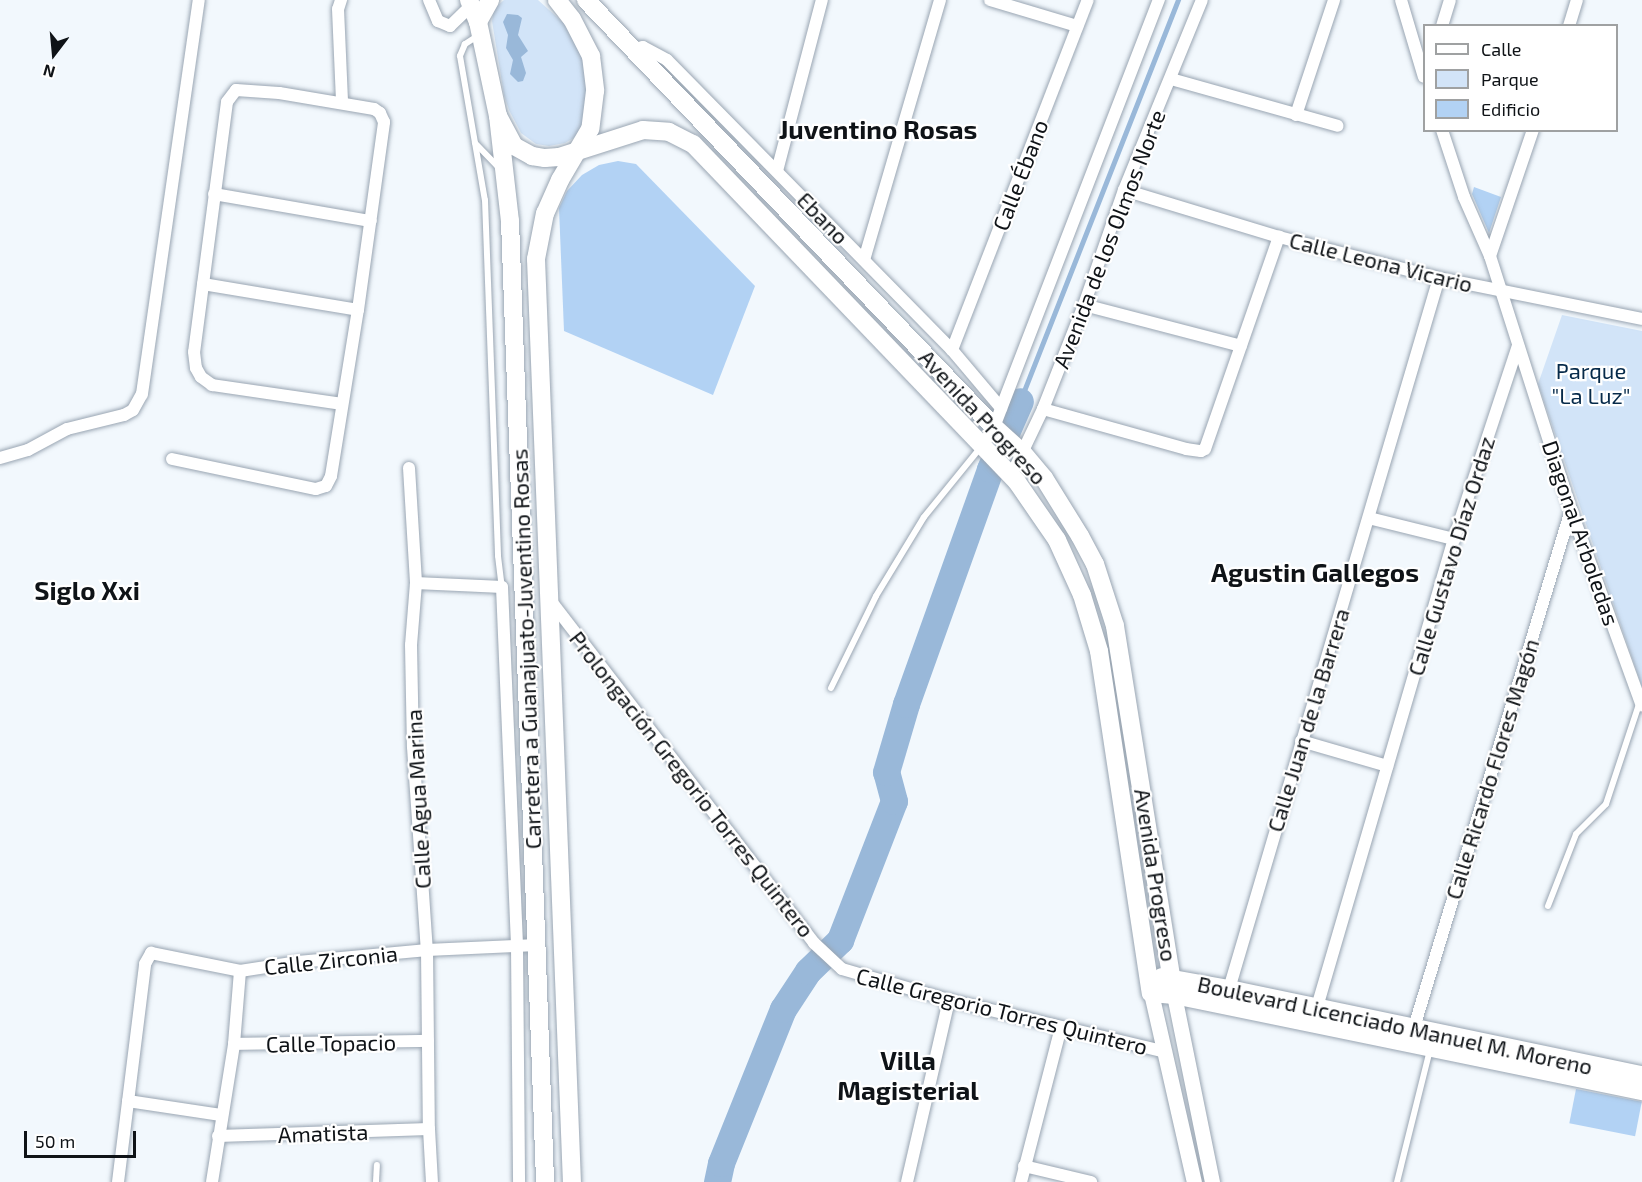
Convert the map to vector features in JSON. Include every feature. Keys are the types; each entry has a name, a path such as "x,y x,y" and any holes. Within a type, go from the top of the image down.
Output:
{"main road":[{"path":"490,0 474,16 498,116"},
{"name":"Avenida Progreso","path":"586,0 996,429 1021,451 1044,478 1080,536 1095,564 1112,616 1173,987"},
{"path":"557,1 619,34"},
{"name":"Carretera a Guanajuato-Juventino Rosas","path":"557,1 584,40 595,74 594,118 580,151 560,180 545,213 536,259 572,1182"},
{"name":"Avenida Progreso","path":"498,116 507,138 514,146 532,156 559,157 643,130 669,132 693,144 1010,474 1057,540 1091,620 1099,651 1150,984"},
{"name":"Carretera a Guanajuato-Juventino Rosas","path":"498,116 506,177 512,262 545,1182"},
{"path":"753,207 769,191"},
{"name":"Boulevard Licenciado Manuel M. Moreno","path":"1150,984 1432,1039 1642,1076"},
{"name":"Boulevard Licenciado Manuel M. Moreno","path":"1173,987 1229,989 1317,1007 1411,1035"},
{"name":"Boulevard Licenciado Manuel M. Moreno","path":"1432,1039 1642,1090"}],"street":[{"path":"0,458 28,450 67,429 124,415 133,410 142,394 199,0"},
{"path":"341,0 339,9 342,102"},
{"path":"429,0 438,21 450,26 474,16"},
{"path":"777,171 822,0"},
{"path":"864,260 940,0"},
{"path":"990,0 1077,26"},
{"name":"Calle Ébano","path":"952,350 1088,0"},
{"name":"Avenida de los Olmos Norte","path":"985,448 996,429 1001,408 1159,0"},
{"name":"Avenida de los Olmos Norte","path":"1010,474 1042,410 1084,305 1124,190 1202,0"},
{"path":"1296,115 1334,0"},
{"path":"1401,0 1423,74"},
{"path":"1443,24 1450,0"},
{"path":"1570,24 1577,0"},
{"name":"Ebano","path":"633,49 643,47 667,60 952,350 1001,408"},
{"path":"1171,79 1338,126"},
{"path":"172,459 321,489 331,476 358,310 384,122 380,113 374,109 342,102 236,90 227,102 194,352 196,368 201,377 212,386 342,404"},
{"name":"Diagonal Arboledas","path":"1443,132 1464,197 1490,256 1571,510 1641,704"},
{"path":"1490,256 1532,132"},
{"name":"Calle Leona Vicario","path":"1124,190 1279,237 1439,278 1642,319"},
{"path":"214,194 371,221"},
{"path":"1042,410 1201,451 1208,445 1279,237"},
{"name":"Calle Juan de la Barrera","path":"1229,989 1439,278"},
{"path":"203,284 358,310"},
{"path":"1084,305 1241,346"},
{"name":"Calle Gustavo Díaz Ordaz","path":"1317,1007 1454,539 1518,346"},
{"name":"Calle Agua Marina","path":"409,468 416,583 411,645 413,747 428,950 429,1129 432,1182"},
{"name":"Calle Ricardo Flores Magón","path":"1411,1035 1571,510"},
{"path":"1369,518 1454,539"},
{"path":"416,583 502,587 517,946 519,1182"},
{"name":"Prolongación Gregorio Torres Quintero","path":"548,597 814,943 840,968"},
{"path":"1301,741 1387,766"},
{"name":"Calle Zirconia","path":"128,1101 144,964 148,956 157,954 240,971 297,962 428,950 537,945"},
{"name":"Calle Gregorio Torres Quintero","path":"840,968 949,1000 1166,1052"},
{"path":"212,1182 234,1044 240,971"},
{"name":"Avenida Progreso","path":"1150,984 1194,1182"},
{"name":"Avenida Progreso","path":"1173,987 1212,1182"},
{"path":"907,1182 949,1000"},
{"path":"1021,1182 1061,1027"},
{"name":"Calle Topacio","path":"234,1044 428,1041"},
{"path":"118,1182 128,1101 221,1115"},
{"name":"Amatista","path":"218,1136 429,1129"},
{"path":"1024,1166 1091,1182"}],"lane":[{"path":"474,16 460,56 484,200 498,556 502,587"},
{"path":"475,142 506,177"},
{"path":"831,688 876,596 924,517 985,448"},
{"path":"1548,906 1576,834 1606,804 1641,704"},
{"path":"1397,1182 1432,1039"},
{"path":"376,1182 377,1165"}],"green space":[{"path":"504,0 538,0 568,27 583,59 590,81 585,123 577,136 565,143 549,146 536,144 521,133 509,110 504,95 492,21 494,9"},
{"name":"Parque \"La Luz\"","path":"1562,315 1642,331 1642,687 1538,384"}],"water":[{"path":"507,14 518,15 522,18 518,35 528,51 521,57 526,73 523,81 518,82 510,74 513,60 506,48 508,35 503,22"}],"building":[{"path":"618,161 636,164 755,286 713,395 564,331 559,208 567,191 582,175 599,165"},
{"path":"1474,187 1501,197 1489,233 1472,194"},
{"path":"1576,1089 1642,1102 1635,1136 1569,1123"}],"waterway":[{"path":"1020,401 1178,0"},
{"path":"717,1182 721,1163 783,1009 808,971 840,940 894,801 886,772 906,704 990,469 1020,401"}],"district":[{"name":"Juventino Rosas","path":"878,129"},
{"name":"Agustin Gallegos","path":"1315,572"},
{"name":"Siglo Xxi","path":"87,590"},
{"name":"Villa Magisterial","path":"908,1075"}]}
